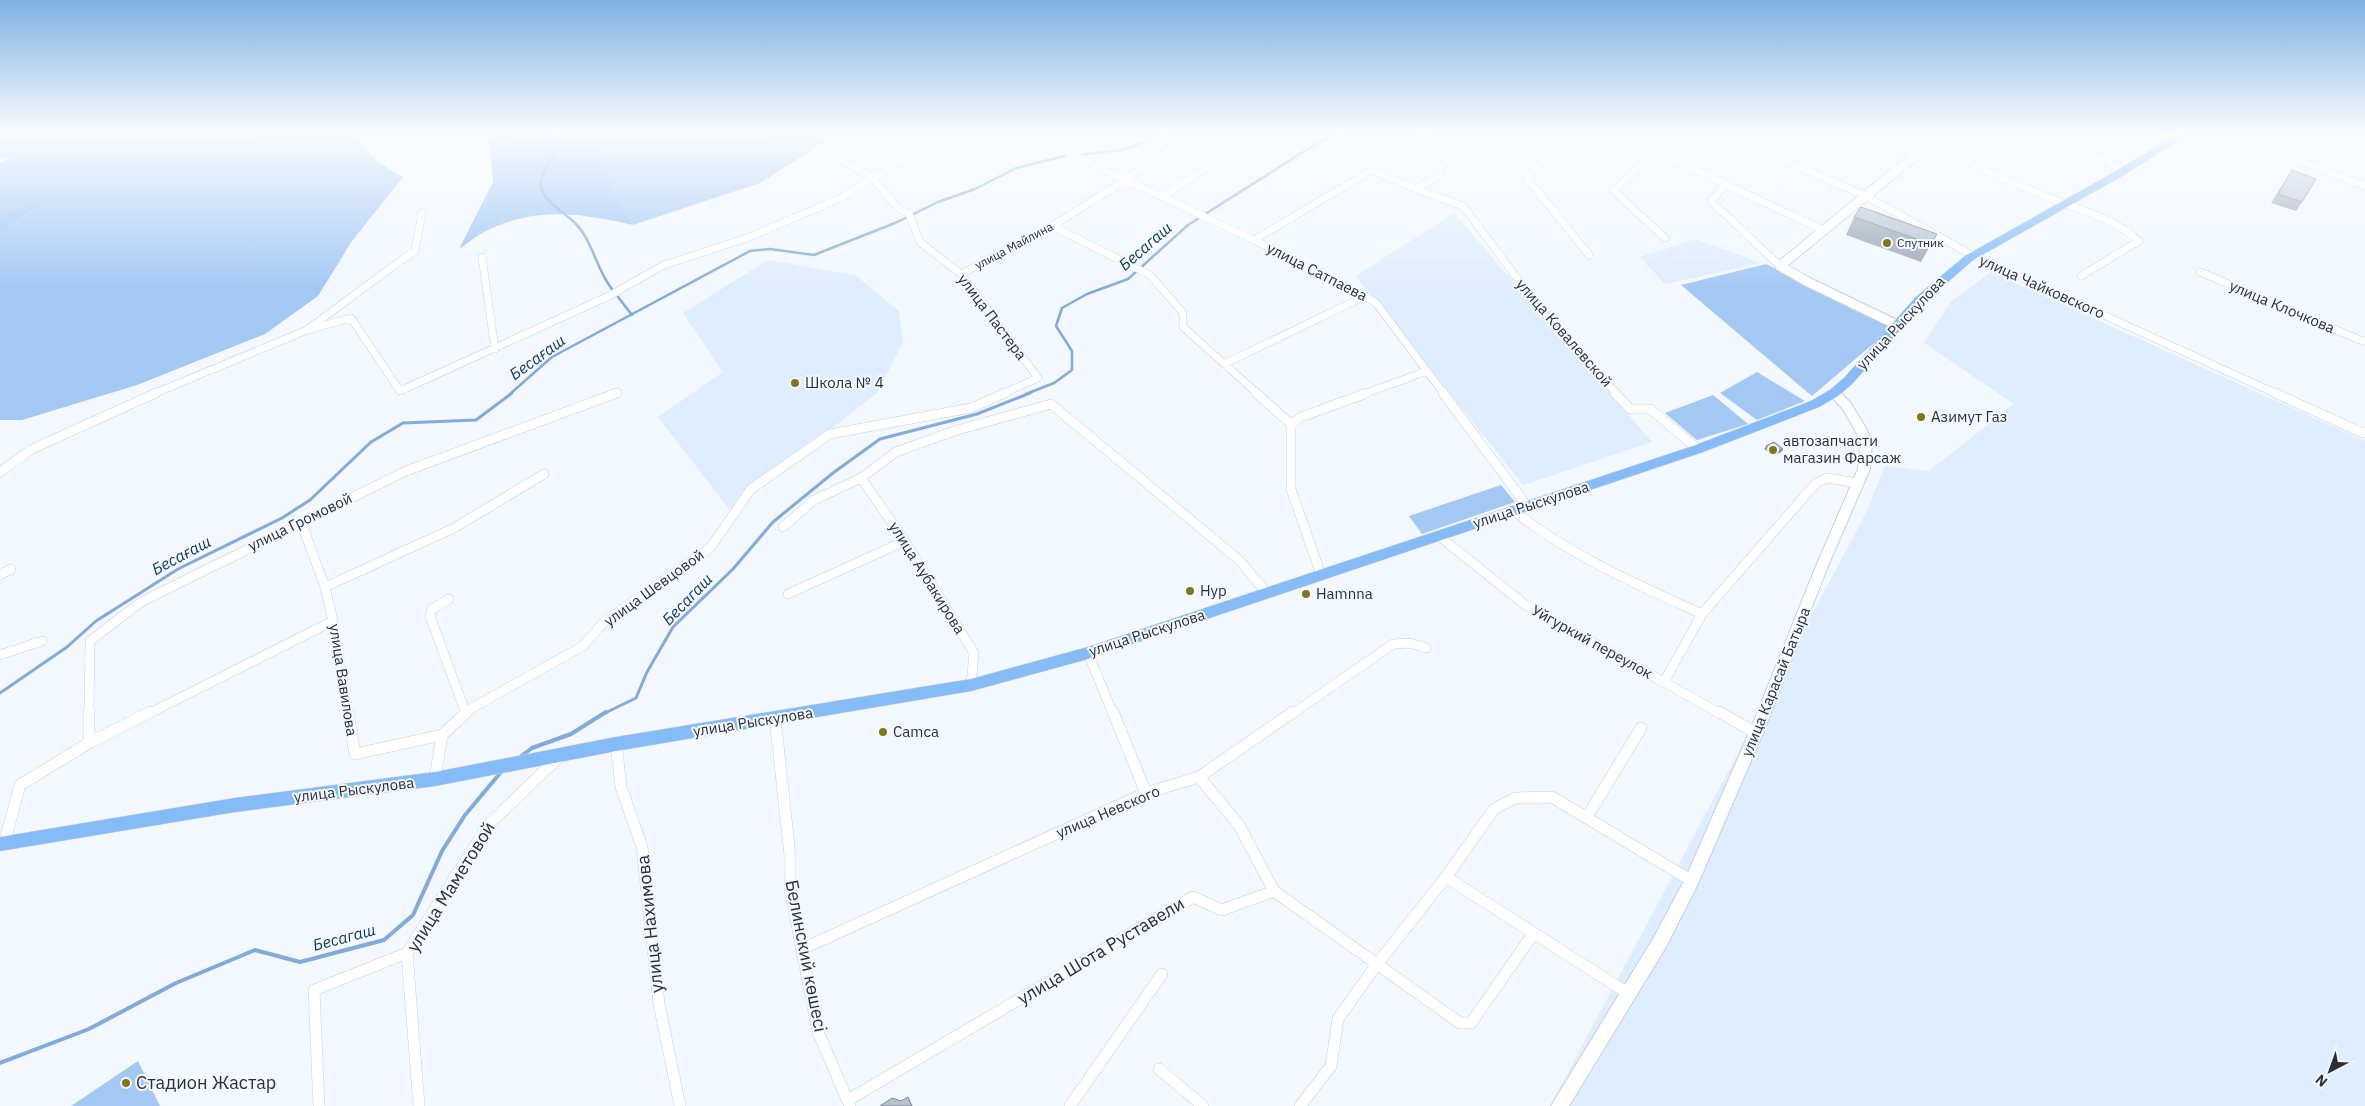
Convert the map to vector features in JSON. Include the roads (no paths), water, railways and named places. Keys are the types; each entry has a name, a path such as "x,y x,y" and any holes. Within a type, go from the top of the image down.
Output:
{"main road":[{"name":"улица Рыскулова","path":"2,844 235,805 435,779 616,744 971,685 1088,653 1698,449 1807,407 1834,393 1848,381 1945,274 2097,186"},
{"name":"улица Карасай Батыра","path":"1559,1106 1660,942 1692,881 1756,733 1864,469 1866,443 1846,405 1834,393"}],"street":[{"path":"0,472 32,449 146,397 307,330 351,318 400,392 609,296 664,265 747,238 844,197 861,186"},
{"name":"улица Пастера","path":"879,186 898,208 909,214 920,242 962,274 1038,378"},
{"name":"улица Майлина","path":"962,274 1052,226 1117,186"},
{"name":"улица Сатпаева","path":"1139,186 1254,240 1365,296 1377,304 1427,371 1520,508 1540,533 1584,559 1702,614"},
{"path":"1162,196 1178,186"},
{"path":"1254,240 1346,186"},
{"path":"1408,186 1416,189 1422,186"},
{"path":"1533,186 1589,255"},
{"path":"1620,186 1614,191 1665,238"},
{"path":"1725,186 1711,201 1780,266 1799,279 1862,306 1897,325"},
{"path":"1729,186 1823,230"},
{"name":"улица Чайковского","path":"1842,186 1866,196 1974,256 2365,434"},
{"path":"1780,266 1878,186"},
{"path":"2023,186 2125,227 2139,241 2081,276"},
{"name":"улица Ковалевской","path":"1416,189 1463,206 1540,310 1630,410 1650,409 1698,449"},
{"path":"307,330 317,321 344,305 379,275 415,251 422,213"},
{"path":"1052,226 1150,275 1183,313 1183,327 1291,424 1291,489 1321,575"},
{"path":"482,257 495,349"},
{"name":"улица Клочкова","path":"2200,272 2365,342"},
{"path":"1224,364 1365,296"},
{"path":"1291,424 1300,418 1427,371"},
{"name":"улица Шевцовой","path":"442,736 472,708 583,646 604,622 710,548 751,490 830,434 971,408 1038,378"},
{"name":"улица Громовой","path":"89,743 90,641 142,602 406,470 617,393"},
{"path":"783,527 814,500 861,478 896,452 954,431 1051,404 1239,560 1267,593"},
{"path":"325,587 454,528 544,474"},
{"name":"улица Аубакирова","path":"861,478 905,541 974,653 971,685"},
{"path":"1664,682 1702,614 1816,483 1827,478 1858,483"},
{"name":"улица Вавилова","path":"301,522 325,587 333,621 355,754 442,736"},
{"name":"Уйгуркий переулок","path":"1439,536 1524,604 1756,733"},
{"path":"788,594 905,541"},
{"path":"0,574 11,568"},
{"path":"448,599 432,609 430,616 466,714"},
{"path":"2,844 20,786 89,743 333,621"},
{"path":"0,655 42,641"},
{"name":"улица Невского","path":"802,949 1146,793 1199,777 1393,644 1410,643 1426,648"},
{"path":"1088,653 1146,793"},
{"name":"Белинский көшесi","path":"775,718 790,855 790,889 818,1032 849,1103"},
{"path":"1587,817 1641,728"},
{"path":"435,779 442,736"},
{"name":"улица Нахимова","path":"616,744 621,787 642,847 659,1004 680,1106"},
{"name":"улица Маметовой","path":"420,1106 406,953 489,824 560,756"},
{"path":"1199,777 1239,825 1274,891 1460,1023 1472,1023 1532,934"},
{"path":"1300,1106 1331,1066 1338,1019 1377,964 1446,877 1494,809 1515,798 1552,797 1692,881"},
{"path":"1446,877 1532,934 1629,994"},
{"name":"улица Шота Руставели","path":"849,1103 1193,897 1222,910 1274,891"},
{"path":"319,1106 314,990 406,953"},
{"path":"1070,1106 1162,974"},
{"path":"1159,1069 1203,1106"}],"waterway":[{"path":"541,186 547,199 574,222 586,237 602,273 612,289"},
{"name":"Бесағаш","path":"632,314 750,251 770,249 814,255 895,223 938,202 982,186"},
{"name":"Бесагаш","path":"1026,394 1054,383 1072,370 1072,351 1056,326 1062,308 1087,294 1128,279 1188,225 1250,186"},
{"path":"618,297 632,314"},
{"name":"Бесағаш","path":"510,394 552,357 632,314"},
{"name":"Бесағаш","path":"0,693 67,647 96,621 178,569 282,518 310,500 371,442 403,423 476,420 512,393"},
{"name":"Бесагаш","path":"603,714 636,698 647,672 673,627 733,569 773,522 833,473 880,439 977,414 1030,393"},
{"name":"Бесагаш","path":"520,757 532,748 571,734 606,712"},
{"name":"Бесагаш","path":"0,1063 89,1029 176,983 255,950 300,962 384,940 413,915 442,851 465,815 501,772"}],"place":[{"name":"Спутник","path":"1887,243"},
{"name":"Школа № 4","path":"795,383"},
{"name":"Азимут Газ","path":"1921,417"},
{"name":"автозапчасти магазин Фарсаж","path":"1773,450"},
{"name":"Hyp","path":"1190,591"},
{"name":"Hamnna","path":"1306,594"},
{"name":"Camca","path":"883,732"},
{"name":"Стадион Жастар","path":"126,1083"}]}
